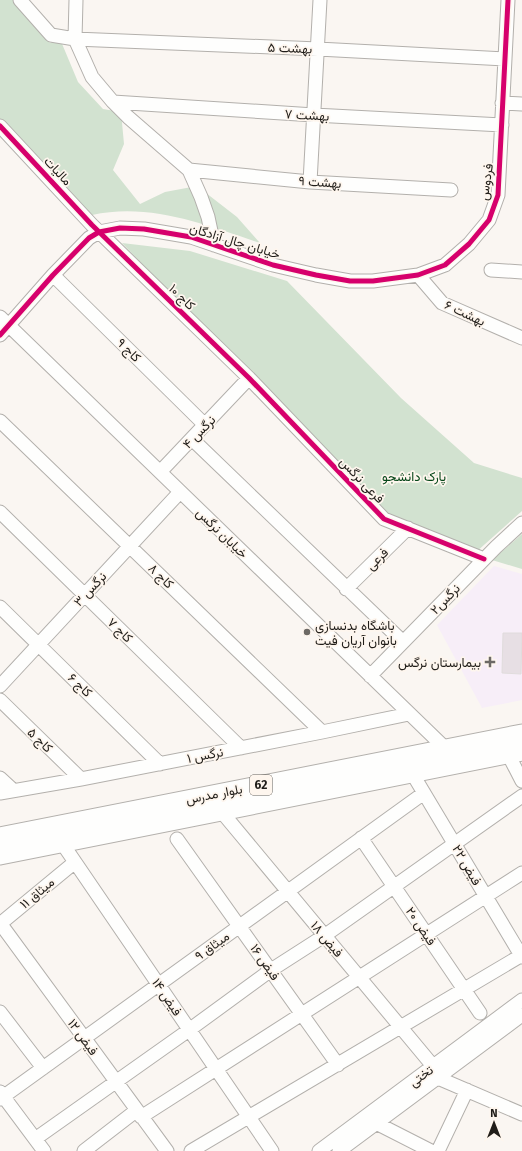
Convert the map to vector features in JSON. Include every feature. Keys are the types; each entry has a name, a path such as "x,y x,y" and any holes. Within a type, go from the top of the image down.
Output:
{"highway":[{"name":"بلوار مدرس","path":"0,837 522,734"},
{"name":"بلوار مدرس","path":"0,854 515,753"}],"street":[{"name":"بهشت ۵","path":"20,0 51,34 75,39 318,49 504,59"},
{"path":"76,0 75,39 92,77 128,117 189,170 202,196 214,245"},
{"path":"310,182 320,0"},
{"name":"فردوس","path":"316,275 350,281 373,281 418,275 445,265 469,244 489,220 498,195 508,0"},
{"name":"بهشت ۷","path":"113,102 502,125"},
{"path":"502,103 522,104"},
{"name":"مالیات","path":"0,126 99,232"},
{"name":"بهشت ۹","path":"189,170 310,182 452,190"},
{"name":"خیابان چال آزادگان","path":"3,326 89,238 99,232 120,228 144,229 190,237 273,265 316,275"},
{"name":"کاج ۱۰","path":"99,232 249,378"},
{"path":"490,270 522,272"},
{"name":"کاج ۹","path":"53,275 205,425"},
{"name":"بهشت ۶","path":"418,275 442,303 522,338"},
{"name":"خیابان نرگس","path":"3,326 160,472 445,748"},
{"name":"نرگس ۴","path":"160,472 249,378"},
{"name":"فرعی نرگس","path":"249,378 384,519 484,559"},
{"name":"کاج ۸","path":"0,421 322,732"},
{"path":"192,439 346,589 403,642"},
{"name":"نرگس ۳","path":"0,686 180,492"},
{"name":"کاج ۷","path":"0,512 241,748"},
{"name":"نرگس۲","path":"370,676 484,559 522,523"},
{"name":"فرعی","path":"346,589 408,528"},
{"name":"کاج ۶","path":"0,607 160,764"},
{"name":"کاج ۵","path":"0,700 81,779"},
{"name":"نرگس ۱","path":"6,792 160,764 409,714"},
{"path":"515,753 522,781"},
{"name":"فیض ۲۲","path":"412,773 522,956"},
{"path":"0,778 6,792"},
{"name":"میثاق ۹","path":"1,1096 43,1068 424,793"},
{"path":"35,1139 271,970 324,936 522,796"},
{"name":"فیض ۱۸","path":"220,811 400,1027 435,1072"},
{"name":"فیض ۲۰","path":"361,838 480,1013"},
{"name":"فیض ۱۶","path":"178,839 338,1065"},
{"name":"فیض ۱۴","path":"62,842 272,1151"},
{"name":"میثاق ۱۱","path":"0,924 75,862"},
{"path":"84,1151 139,1113 216,1069 522,873"},
{"name":"فیض ۱۲","path":"0,924 167,1151"},
{"path":"191,1151 522,956"},
{"name":"تختی","path":"435,1072 522,1000"},
{"path":"0,1012 43,1068"},
{"name":"تختی","path":"319,1151 522,1015"},
{"path":"435,1072 467,1090 522,1114"},
{"path":"438,1151 467,1090"},
{"path":"1,1096 44,1151"},
{"name":"تختی","path":"339,1151 376,1123 402,1096"},
{"path":"376,1123 431,1151"}],"shaded area":[{"name":"بیمارستان نرگس","path":"494,566 522,574 522,700 482,708 437,625"}],"green space":[{"path":"0,0 13,0 50,43 60,39 78,82 103,109 121,112 124,144 113,170 140,204 165,192 197,186 237,217 260,243 199,223 156,213 135,211 92,215 0,124"},
{"name":"پارک دانشجو","path":"122,243 190,251 287,281 401,398 474,463 522,478 522,511 475,553 386,518"},
{"path":"522,534 522,569 492,560"}],"building":[{"path":"503,633 522,633 521,674 502,673"}],"cycle path":[{"path":"0,335 53,275 89,238 99,232 120,228 144,229 191,237 273,265 350,281 373,281 418,275 445,265 469,244 489,220 498,195 508,0"},
{"path":"0,126 92,225 249,378 384,519 484,559"}],"place":[{"name":"باشگاه بدنسازی بانوان آریان فیت","path":"307,632"},
{"name":"بیمارستان نرگس","path":"490,662"}]}
